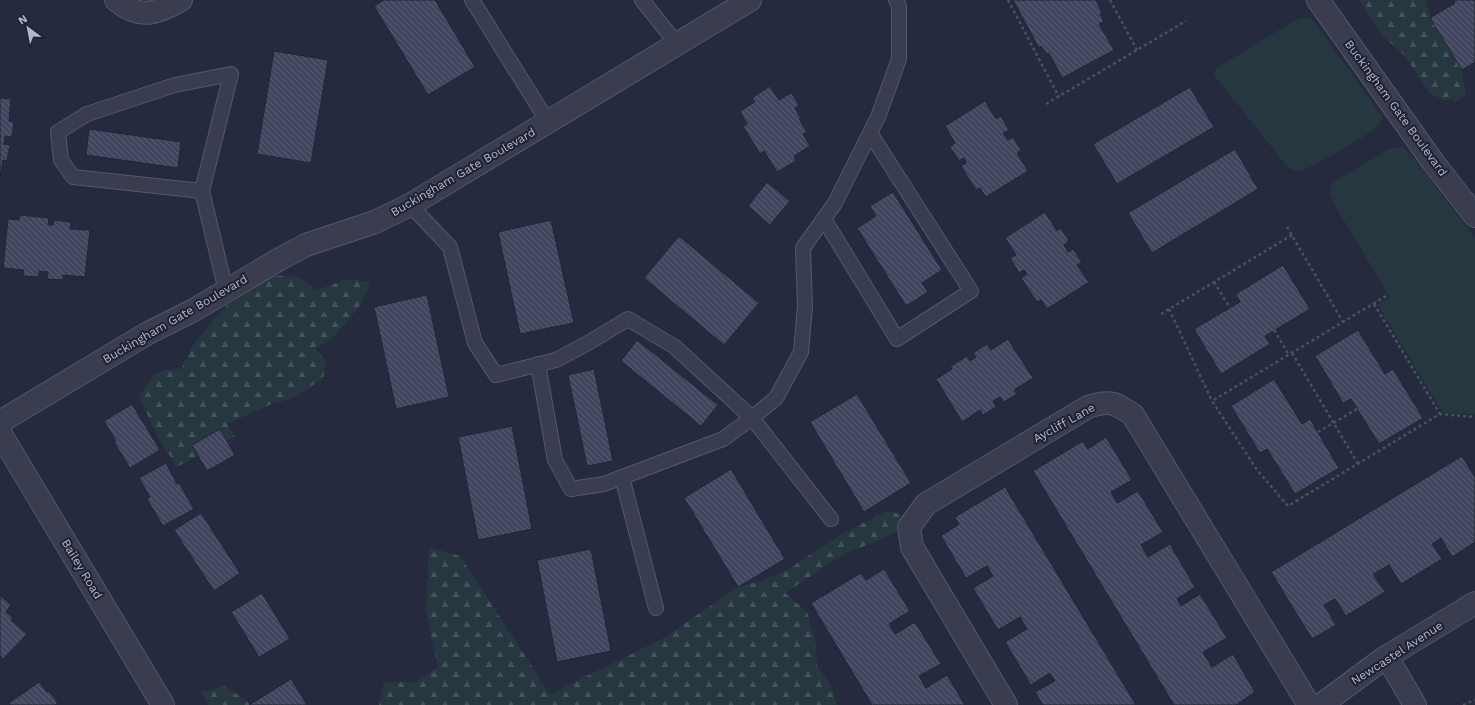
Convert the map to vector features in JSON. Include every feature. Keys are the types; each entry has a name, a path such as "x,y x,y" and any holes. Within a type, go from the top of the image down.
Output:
{"street":[{"path":"116,0 124,6 143,14 164,10 181,0"},
{"name":"Buckingham Gate Boulevard","path":"0,422 148,334 194,310 306,245 375,222 410,205 750,0"},
{"name":"Buckingham Gate Boulevard","path":"1318,0 1434,162 1475,216"},
{"name":"Aycliff Lane","path":"1006,705 912,547 909,526 926,504 1088,407 1102,402 1119,405 1133,415 1309,705"},
{"name":"Bailey Road","path":"0,433 163,705"},
{"name":"Newcastel Avenue","path":"1321,705 1387,657 1475,603"},
{"path":"1387,657 1415,705"}],"lane":[{"path":"472,0 548,122"},
{"path":"642,0 677,44"},
{"path":"538,364 555,460 571,490 604,484 723,440 776,398 801,352 805,306 803,248 835,202 878,117 899,59 899,6 896,0"},
{"path":"202,191 74,177 61,160 58,132 87,114 175,86 231,74 202,191 226,291"},
{"path":"824,219 896,339 971,291 870,133"},
{"path":"410,205 450,247 463,291 475,343 496,375 556,360 628,319 675,347 752,418 831,519"},
{"path":"622,477 656,608"}],"path":[{"path":"1008,0 1058,97"},
{"path":"1110,0 1137,50"},
{"path":"1046,104 1186,21"},
{"path":"1287,227 1343,322"},
{"path":"1161,314 1292,235"},
{"path":"1214,282 1230,308"},
{"path":"1212,401 1386,296"},
{"path":"1374,304 1440,414"},
{"path":"1169,308 1212,401 1257,470 1288,506 1440,414 1475,416"},
{"path":"1274,330 1289,355"},
{"path":"1292,352 1358,464"},
{"path":"1318,432 1357,409"},
{"path":"1463,705 1475,700"}],"green space":[{"path":"1359,0 1426,0 1431,18 1462,70 1466,94 1458,101 1445,100 1430,94 1406,57 1383,36"},
{"path":"1306,17 1312,19 1382,116 1382,120 1372,131 1352,143 1316,164 1302,170 1298,170 1287,166 1214,75 1215,69 1294,21"},
{"path":"1403,147 1416,161 1475,238 1475,414 1442,412 1378,305 1390,297 1334,204 1330,194 1331,184 1391,148"},
{"path":"269,275 299,277 316,290 349,279 370,282 362,303 331,340 315,348 326,361 323,379 290,399 272,404 227,424 235,436 177,467 157,436 139,396 154,374 165,370 181,369 195,342 228,304"},
{"path":"887,511 900,514 896,532 846,553 785,593 807,612 816,645 817,666 830,684 837,705 379,705 384,682 416,682 438,667 426,611 429,547 460,556 550,694 662,639 738,587 764,580 790,568 845,532"},
{"path":"225,686 252,705 208,705 201,692"}],"building":[{"path":"384,0 435,0 475,67 428,95 374,6"},
{"path":"1013,0 1096,0 1102,13 1100,14 1104,21 1099,24 1114,50 1062,78 1049,53 1047,54 1041,46 1039,48"},
{"path":"1475,0 1475,62 1462,70 1430,18 1455,3 1454,1"},
{"path":"274,51 328,60 311,163 257,154"},
{"path":"770,86 779,100 791,93 799,105 795,108 801,119 799,119 807,132 803,134 810,146 794,156 796,161 777,172 764,151 760,154 743,126 747,124 740,111 755,102 752,98"},
{"path":"1190,87 1214,127 1117,184 1093,144"},
{"path":"0,98 11,99 9,121 14,122 12,137 5,136 4,144 10,145 7,161 3,160 0,178"},
{"path":"985,101 996,119 1001,116 1009,130 1003,133 1008,140 1013,137 1021,150 1017,153 1028,171 986,197 980,188 976,190 961,166 966,163 964,158 959,161 950,147 955,143 945,126"},
{"path":"89,129 181,142 178,168 86,155"},
{"path":"1235,149 1258,189 1152,253 1128,213"},
{"path":"767,182 790,201 770,225 748,206"},
{"path":"893,192 942,270 922,283 928,292 906,306 857,228 876,216 870,206"},
{"path":"1045,212 1057,231 1061,228 1069,241 1064,245 1068,252 1073,249 1082,262 1077,265 1089,282 1047,309 1041,300 1037,302 1021,278 1027,274 1024,270 1019,273 1010,258 1016,255 1005,238"},
{"path":"20,215 49,218 48,225 53,225 54,220 71,222 70,229 90,230 85,277 63,275 63,280 47,279 48,272 39,271 39,277 23,276 24,270 3,268 8,219 19,220"},
{"path":"551,220 574,323 520,334 498,232"},
{"path":"679,236 759,303 724,345 644,278"},
{"path":"1283,265 1310,309 1265,336 1270,344 1221,374 1194,329 1240,302 1236,294"},
{"path":"427,295 449,397 396,409 374,307"},
{"path":"1358,330 1385,374 1393,369 1423,418 1379,444 1351,399 1343,403 1315,356"},
{"path":"1008,339 1033,378 1014,390 1017,394 1004,402 1000,397 993,401 996,407 983,415 980,410 962,422 936,379 952,369 950,367 967,356 970,361 976,357 973,353 987,344 991,350"},
{"path":"637,340 718,405 701,426 621,361"},
{"path":"594,369 613,461 587,466 568,375"},
{"path":"1274,379 1302,424 1310,419 1339,468 1295,494 1267,449 1260,453 1231,406"},
{"path":"857,394 911,483 864,512 810,422"},
{"path":"132,404 160,450 130,468 114,442 116,441 104,421"},
{"path":"512,426 532,529 478,540 458,437"},
{"path":"220,429 235,455 207,471 192,445"},
{"path":"1106,437 1132,480 1111,492 1117,503 1138,491 1163,532 1141,545 1148,557 1170,544 1195,587 1177,599 1181,606 1200,594 1227,638 1203,652 1212,667 1233,654 1255,692 1236,705 1174,705 1033,471 1083,441 1088,449"},
{"path":"1462,456 1475,477 1475,542 1452,557 1441,538 1432,544 1442,559 1401,584 1389,565 1373,574 1385,592 1346,616 1335,599 1324,605 1336,625 1312,639 1271,572"},
{"path":"166,463 177,484 179,483 194,509 163,526 147,499 150,497 139,478"},
{"path":"731,469 785,559 738,587 684,498"},
{"path":"1005,487 1136,705 1043,705 1035,692 1055,681 1050,673 1031,685 1005,642 1027,629 1020,617 998,630 973,588 993,576 987,566 966,578 941,536 959,524 955,517"},
{"path":"201,513 240,573 214,591 174,530"},
{"path":"591,549 611,651 557,662 537,560"},
{"path":"884,569 910,611 889,624 895,634 915,622 941,664 919,676 926,688 947,675 965,705 872,705 811,603 861,573 866,580"},
{"path":"262,593 290,639 259,657 231,612"},
{"path":"0,595 11,605 6,612 13,618 11,620 27,634 3,659 0,655"},
{"path":"291,679 307,705 249,705"},
{"path":"39,682 47,692 49,691 58,703 55,705 10,705 9,703"}]}
